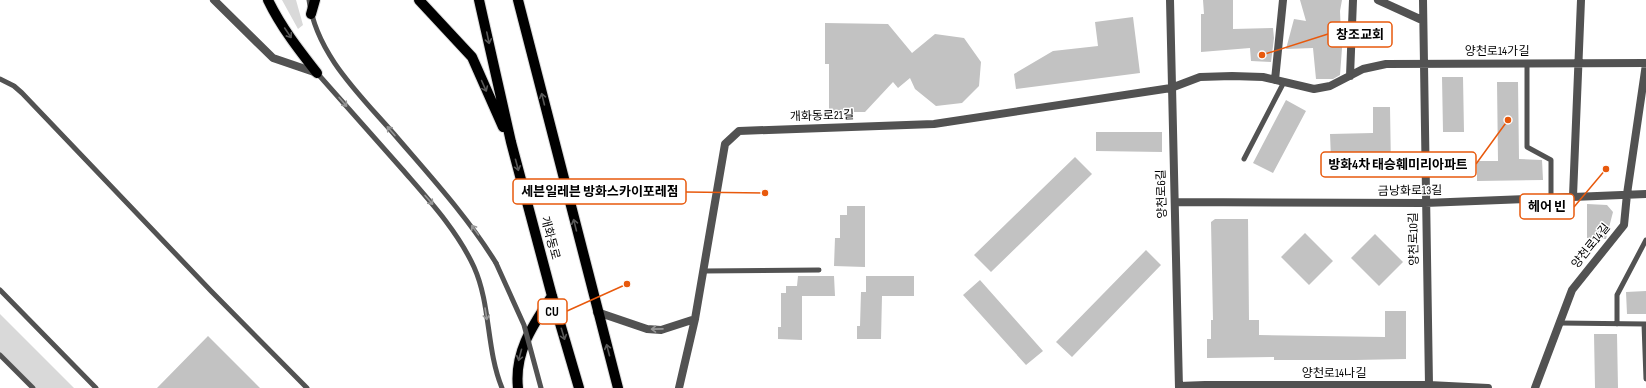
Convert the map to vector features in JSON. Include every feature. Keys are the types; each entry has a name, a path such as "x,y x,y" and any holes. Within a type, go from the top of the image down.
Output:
{"main road":[{"path":"268,0 275,15 317,73"},
{"path":"311,14 315,0"},
{"path":"419,0 472,57 511,142"},
{"name":"개화동로","path":"479,0 511,142 552,296 579,388"},
{"path":"518,0 597,312 618,388"},
{"path":"518,388 517,375 524,342 552,296"}],"street":[{"path":"214,0 273,58 317,73"},
{"name":"양천로6길","path":"1170,0 1179,387"},
{"path":"1275,80 1283,0"},
{"path":"1350,76 1353,0"},
{"path":"1378,0 1422,20"},
{"name":"양천로10길","path":"1423,0 1422,20 1429,385"},
{"path":"1573,196 1581,0"},
{"name":"양천로14가길","path":"1171,88 1200,77 1232,76 1263,77 1314,89 1330,86 1363,69 1386,64 1646,64"},
{"name":"양천로14길","path":"1535,388 1572,290 1624,225 1626,194 1646,64"},
{"name":"개화동로21길","path":"679,388 695,319 725,144 739,131 934,124 1171,88"},
{"name":"금낭화로13길","path":"1175,202 1425,203 1646,194"},
{"path":"597,312 647,329 662,330 695,319"},
{"name":"양천로14나길","path":"1179,387 1205,384 1429,385 1488,388"}],"lane":[{"path":"309,0 311,14 320,39 344,77 467,220 496,263 524,325 541,388"},
{"path":"1527,63 1527,147 1551,160 1551,197"},
{"path":"317,73 435,208 463,247 474,268 482,291 494,361 502,388"},
{"path":"0,79 22,93 211,291 307,388"},
{"path":"1244,159 1284,82"},
{"path":"1617,324 1617,295 1646,240"},
{"path":"703,272 820,270"},
{"path":"0,290 96,388"},
{"path":"1560,323 1645,324 1646,379"},
{"path":"0,354 33,388"}],"shaded area":[{"path":"282,0 296,0 303,25 298,29"},
{"path":"0,314 74,388 36,388 0,352"}],"building":[{"path":"1203,0 1233,0 1233,29 1273,28 1274,38 1271,62 1251,61 1250,48 1201,52 1201,14 1204,14"},
{"path":"1300,0 1342,0 1340,11 1341,35 1343,35 1340,75 1333,79 1316,79 1313,48 1286,49 1294,19 1306,21"},
{"path":"1133,17 1140,73 1016,89 1014,74 1053,51 1098,46 1095,22"},
{"path":"825,23 888,24 912,53 935,34 964,38 981,62 979,86 962,103 936,106 915,89 910,78 898,88 893,82 865,112 829,112 829,64 825,64"},
{"path":"1442,77 1463,77 1464,132 1443,132"},
{"path":"1497,82 1518,82 1519,159 1542,160 1543,180 1477,181 1477,161 1498,161"},
{"path":"1286,100 1306,111 1273,173 1253,163"},
{"path":"1373,107 1390,107 1391,169 1373,169 1373,158 1331,159 1330,134 1373,133"},
{"path":"1096,132 1162,132 1162,152 1096,151"},
{"path":"1075,157 1092,174 991,272 974,255"},
{"path":"1587,204 1607,205 1613,212 1606,239 1587,238"},
{"path":"847,206 865,206 865,267 834,266 835,238 840,238 840,215 847,215"},
{"path":"1215,219 1248,219 1249,320 1259,320 1259,335 1385,337 1385,311 1406,311 1406,359 1274,360 1274,357 1207,358 1207,339 1211,339 1211,320 1213,320 1211,222"},
{"path":"1305,233 1333,261 1309,285 1281,257"},
{"path":"1375,234 1403,262 1379,286 1351,258"},
{"path":"1146,250 1161,265 1072,357 1056,342"},
{"path":"798,276 834,276 835,296 802,296 802,340 778,339 778,327 781,327 781,293 786,293 786,286 797,286"},
{"path":"866,276 914,276 914,296 882,296 881,339 857,339 857,326 860,326 861,292 866,292"},
{"path":"980,280 1043,351 1026,365 963,295"},
{"path":"1646,291 1646,314 1627,314 1626,292"},
{"path":"1594,334 1617,334 1618,388 1595,388"},
{"path":"208,336 260,388 157,388"}],"place":[{"name":"창조교회","path":"1262,55"},
{"name":"방화4차 태승훼미리아파트","path":"1508,120"},
{"name":"헤어 빈","path":"1606,169"},
{"name":"세븐일레븐 방화스카이포레점","path":"765,193"},
{"name":"CU","path":"627,284"}]}
